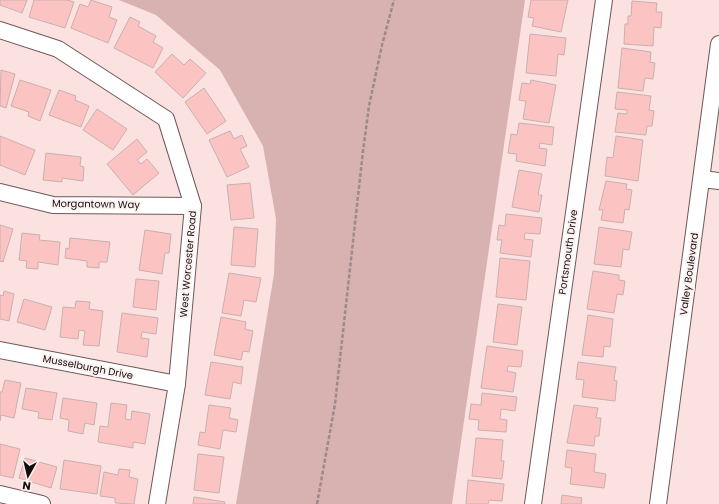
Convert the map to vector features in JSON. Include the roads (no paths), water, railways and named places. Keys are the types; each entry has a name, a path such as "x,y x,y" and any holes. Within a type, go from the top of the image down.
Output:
{"street":[{"name":"Portsmouth Drive","path":"533,504 604,0"},
{"name":"West Worcester Road","path":"0,30 58,49 166,119 193,206 177,384 157,504"},
{"name":"Valley Boulevard","path":"658,504 719,44"},
{"path":"702,179 719,181"},
{"name":"Morgantown Way","path":"0,192 53,205 193,206"},
{"name":"Musselburgh Drive","path":"0,350 177,384"},
{"path":"0,494 42,504"}]}
